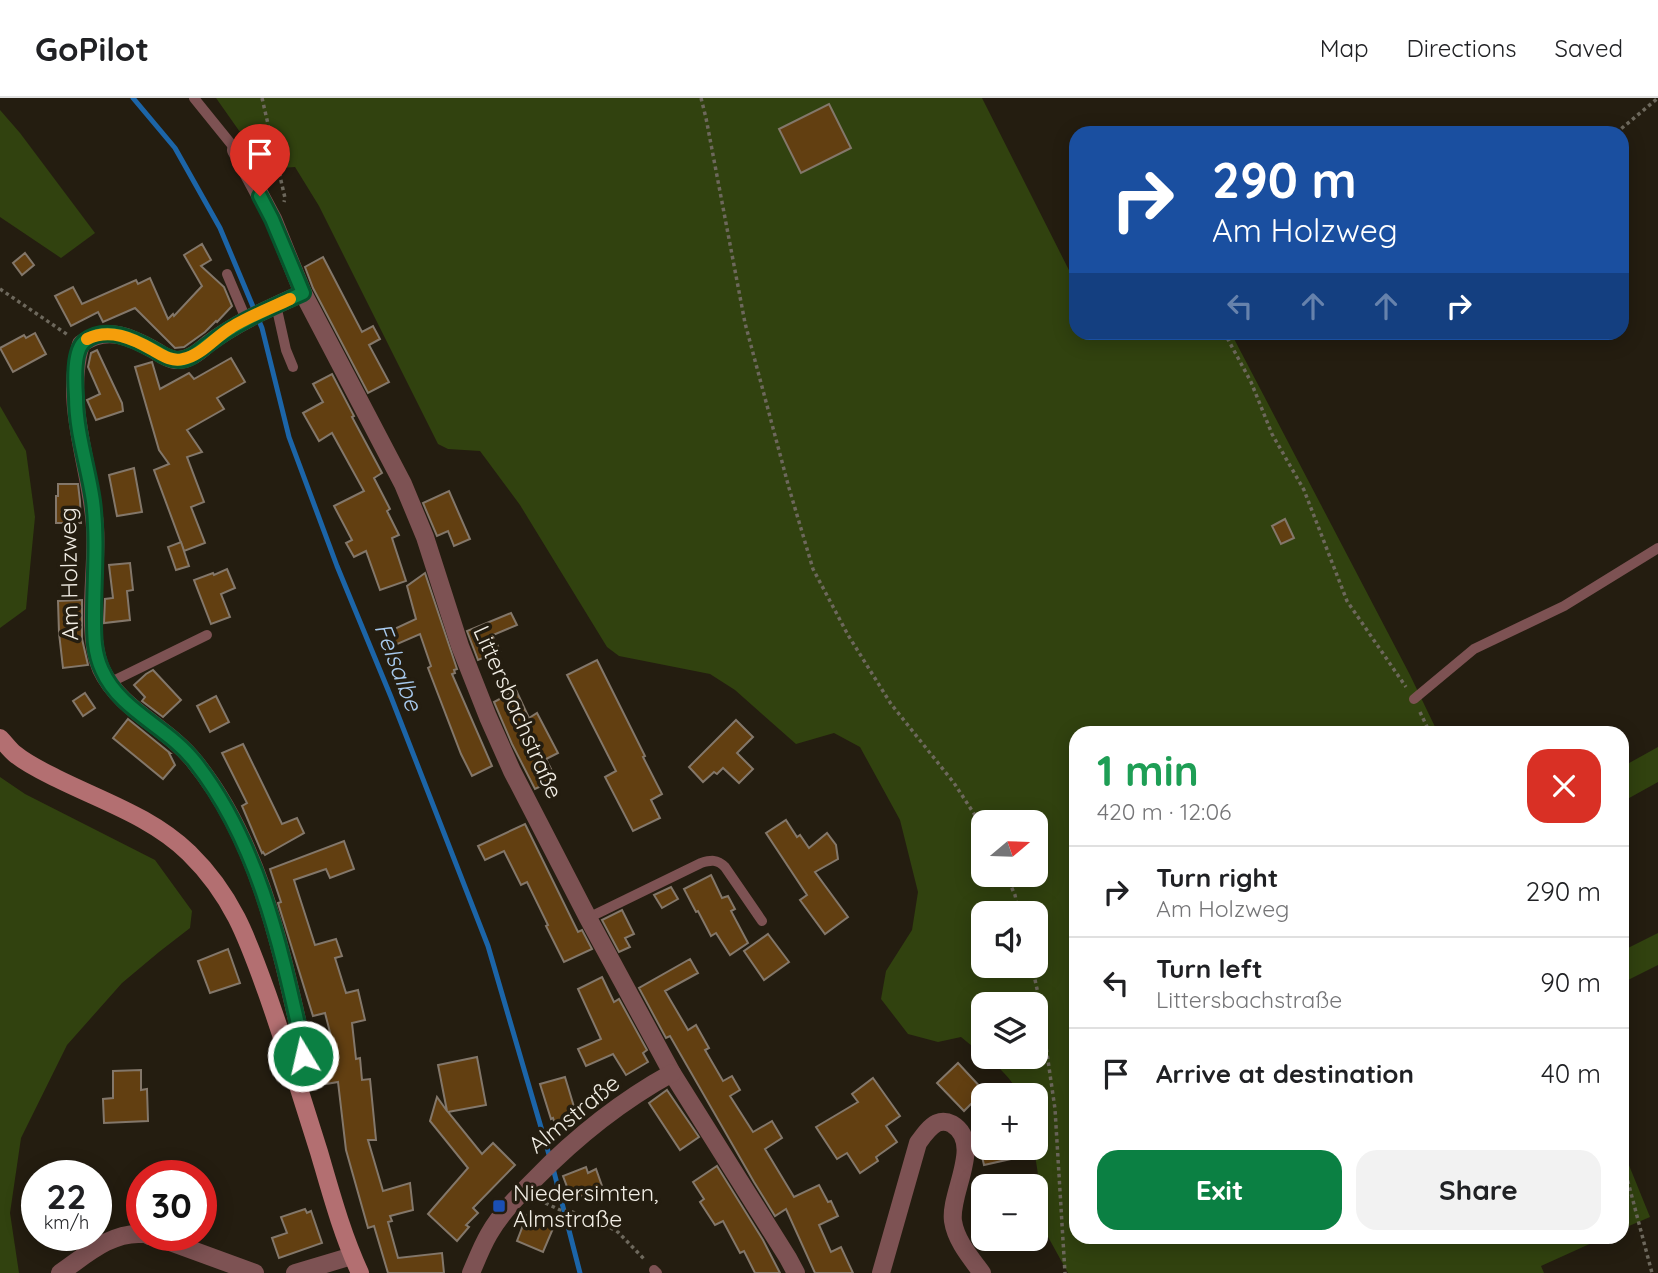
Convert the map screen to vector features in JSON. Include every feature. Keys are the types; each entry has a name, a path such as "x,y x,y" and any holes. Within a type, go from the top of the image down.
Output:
{"main road":[{"path":"0,738 15,754 40,770 115,804 159,828 206,871 221,891 238,917 254,956 295,1072 342,1229 360,1273"}],"street":[{"name":"Littersbachstraße","path":"236,150 272,219 303,293 402,484 425,537 460,646 512,771 672,1073 796,1273"},
{"path":"81,344 96,335 114,334 127,337 169,359 181,360 197,353 231,327 303,293"},
{"name":"Am Holzweg","path":"81,344 75,375 76,408 96,531 96,653 109,683 124,702 193,758 225,804 238,831 256,871 283,957 302,1042 303,1056 295,1072"},
{"name":"Almstraße","path":"471,1273 490,1232 522,1192 545,1169 614,1110 672,1073"},
{"path":"881,1273 918,1143 936,1123 944,1122 952,1124 962,1132 966,1145 953,1205 953,1220 965,1249 982,1273"},
{"path":"60,1273 108,1240 126,1235"},
{"path":"195,1251 255,1273"},
{"path":"295,1273 352,1255"}],"lane":[{"path":"194,98 236,150"},
{"path":"227,274 248,318"},
{"path":"272,307 293,367"},
{"path":"1414,699 1474,649 1564,606 1658,548"},
{"path":"109,683 207,635"},
{"path":"588,918 711,860 719,861 725,867 762,921"}],"path":[{"path":"262,98 285,198 281,209 272,219"},
{"path":"701,98 745,323 813,569 848,635 891,704 954,783 972,810"},
{"path":"1625,126 1658,99"},
{"path":"0,289 81,344"},
{"path":"1228,340 1251,382 1272,434 1304,490 1347,601 1414,699 1427,726"},
{"path":"1035,978 1055,1109 1065,1273"},
{"path":"1629,1186 1652,1273"},
{"path":"522,1192 618,1232 655,1271"}],"green space":[{"path":"216,98 982,98 1069,270 1069,340 1235,340 1435,726 1069,726 1069,1244 1590,1244 1541,1266 1544,1273 1068,1273 1048,1237 1048,1174 1038,1174 1036,1160 1048,1160 1048,1083 1012,1083 1000,1069 1048,1069 1048,992 971,992 971,1045 961,1037 938,1042 908,1034 881,999 886,971 912,930 918,892 900,820 860,747 834,733 796,744 735,690 710,674 619,656 607,647 520,505 480,451 448,449 438,444 319,206 295,167 266,169"},
{"path":"0,110 95,233 61,258 0,217"},
{"path":"0,406 26,451 35,517 26,609 0,628"},
{"path":"1658,747 1658,782 1629,798 1629,763"},
{"path":"0,777 25,794 155,860 192,911 190,928 122,983 67,1045 21,1138 10,1213 19,1273 0,1273"},
{"path":"1658,933 1658,965 1629,980 1629,948"},
{"path":"1629,1165 1650,1217 1629,1226"}],"building":[{"path":"829,104 851,148 801,173 779,129"},
{"path":"202,244 211,260 201,266 224,287 232,306 217,322 184,347 175,348 135,308 103,322 98,312 71,326 55,296 73,287 82,304 136,280 138,284 150,278 168,319 202,286 184,255"},
{"path":"25,253 34,265 22,275 13,263"},
{"path":"323,257 362,332 373,326 380,339 369,345 389,382 368,393 313,288 305,267"},
{"path":"35,333 46,354 13,372 0,348 24,335 26,338"},
{"path":"97,350 122,403 123,411 96,420 87,400 100,394 88,367 91,353"},
{"path":"231,358 245,382 217,398 224,409 187,430 202,452 187,457 204,502 191,507 205,543 184,551 154,470 169,464 159,450 135,367 152,362 160,389 189,373 194,379"},
{"path":"332,374 382,473 374,478 390,509 387,511 399,535 392,538 406,581 380,590 366,551 354,557 346,543 352,540 334,506 364,491 332,433 319,441 303,413 323,402 313,384"},
{"path":"134,468 142,512 117,516 109,475"},
{"path":"58,484 78,484 81,523 56,523"},
{"path":"449,491 470,539 454,546 448,531 437,536 423,503"},
{"path":"1285,519 1294,538 1281,544 1272,526"},
{"path":"181,542 189,566 176,570 168,547"},
{"path":"130,563 133,590 127,591 130,620 104,623 105,599 113,598 109,565"},
{"path":"227,569 235,588 221,594 230,617 211,624 194,580"},
{"path":"425,573 457,669 452,674 492,766 472,776 428,668 431,666 420,634 395,645 390,631 416,619 407,586"},
{"path":"82,600 82,639 88,665 63,668 58,601"},
{"path":"511,613 517,625 493,635 500,651 478,660 467,631"},
{"path":"597,660 662,794 651,800 660,818 633,831 605,777 616,771 567,675"},
{"path":"153,670 181,700 163,717 142,701 145,697 134,685"},
{"path":"516,690 529,718 537,713 558,753 546,759 556,779 535,789 494,702"},
{"path":"85,693 95,708 83,716 73,701"},
{"path":"216,696 229,722 210,732 197,706"},
{"path":"128,719 170,753 175,765 163,779 113,738"},
{"path":"736,720 753,737 737,753 753,769 739,783 723,768 703,782 689,767"},
{"path":"243,744 282,824 297,818 304,833 265,855 242,806 247,803 222,753"},
{"path":"786,820 797,837 800,835 809,848 827,833 836,845 838,859 815,872 848,917 825,934 800,900 807,895 766,833"},
{"path":"525,824 578,932 582,930 592,949 564,962 527,882 521,885 504,851 485,860 478,846"},
{"path":"344,841 354,869 330,878 326,869 294,880 315,945 336,939 342,956 335,958 346,993 358,990 365,1020 352,1023 356,1059 360,1058 362,1080 370,1079 376,1140 368,1140 383,1191 410,1183 413,1210 390,1216 392,1221 388,1222 398,1258 442,1253 444,1273 388,1273 374,1226 368,1228 346,1150 338,1082 326,1084 322,1046 333,1044 325,1013 313,1016 270,869"},
{"path":"711,875 722,898 728,896 735,909 731,911 748,943 730,955 716,933 711,936 684,889"},
{"path":"671,887 678,899 662,908 654,895"},
{"path":"622,910 634,934 625,938 630,947 619,952 602,920"},
{"path":"768,934 789,962 764,980 744,951"},
{"path":"228,949 240,983 210,993 198,961"},
{"path":"690,959 698,973 665,991 688,1030 696,1025 709,1048 705,1050 723,1081 732,1076 740,1090 730,1096 753,1132 772,1121 782,1138 765,1149 794,1197 819,1185 828,1202 831,1201 838,1216 819,1225 831,1252 841,1247 853,1273 815,1273 786,1209 775,1216 670,1036 666,1038 639,988"},
{"path":"602,977 614,1002 619,999 647,1050 643,1053 648,1062 626,1075 613,1054 586,1066 578,1049 601,1039 578,989"},
{"path":"477,1057 486,1105 448,1112 482,1154 493,1143 515,1165 473,1208 478,1213 466,1225 469,1227 457,1241 428,1214 468,1168 430,1121 437,1097 447,1111 438,1065"},
{"path":"958,1063 977,1083 971,1083 971,1104 964,1111 937,1083"},
{"path":"141,1070 141,1090 147,1089 148,1121 104,1123 103,1099 113,1098 113,1071"},
{"path":"565,1077 578,1120 556,1127 540,1084"},
{"path":"873,1078 900,1116 886,1126 897,1142 876,1157 878,1161 860,1173 847,1153 837,1159 816,1127 858,1102 852,1094"},
{"path":"667,1090 699,1137 680,1150 649,1103"},
{"path":"983,1160 1006,1160 984,1165"},
{"path":"717,1166 780,1273 755,1273 744,1251 740,1253 723,1221 715,1225 700,1202 704,1199 693,1182"},
{"path":"586,1167 588,1173 596,1169 602,1186 572,1200 563,1176"},
{"path":"305,1209 307,1213 311,1211 322,1243 279,1258 272,1238 287,1233 281,1217"},
{"path":"527,1215 554,1226 543,1252 517,1241"}],"waterway":[{"name":"Felsalbe","path":"133,98 175,148 220,228 262,328 289,437 337,566 488,946 550,1158"},
{"name":"Felsalbe","path":"553,1168 580,1273"}],"slow traffic":[{"path":"87,339 105,333 114,334 127,337 169,359 181,360 197,353 231,327 290,299"}],"place":[{"name":"Niedersimten, Almstraße","path":"499,1206"}],"route":[{"path":"260,196 303,293 231,327 197,353 181,360 169,359 127,337 114,334 105,333 88,339 81,344 78,356 75,375 76,408 96,531 96,653 109,683 124,702 193,758 225,804 256,871 269,911 283,957 303,1056"}]}
